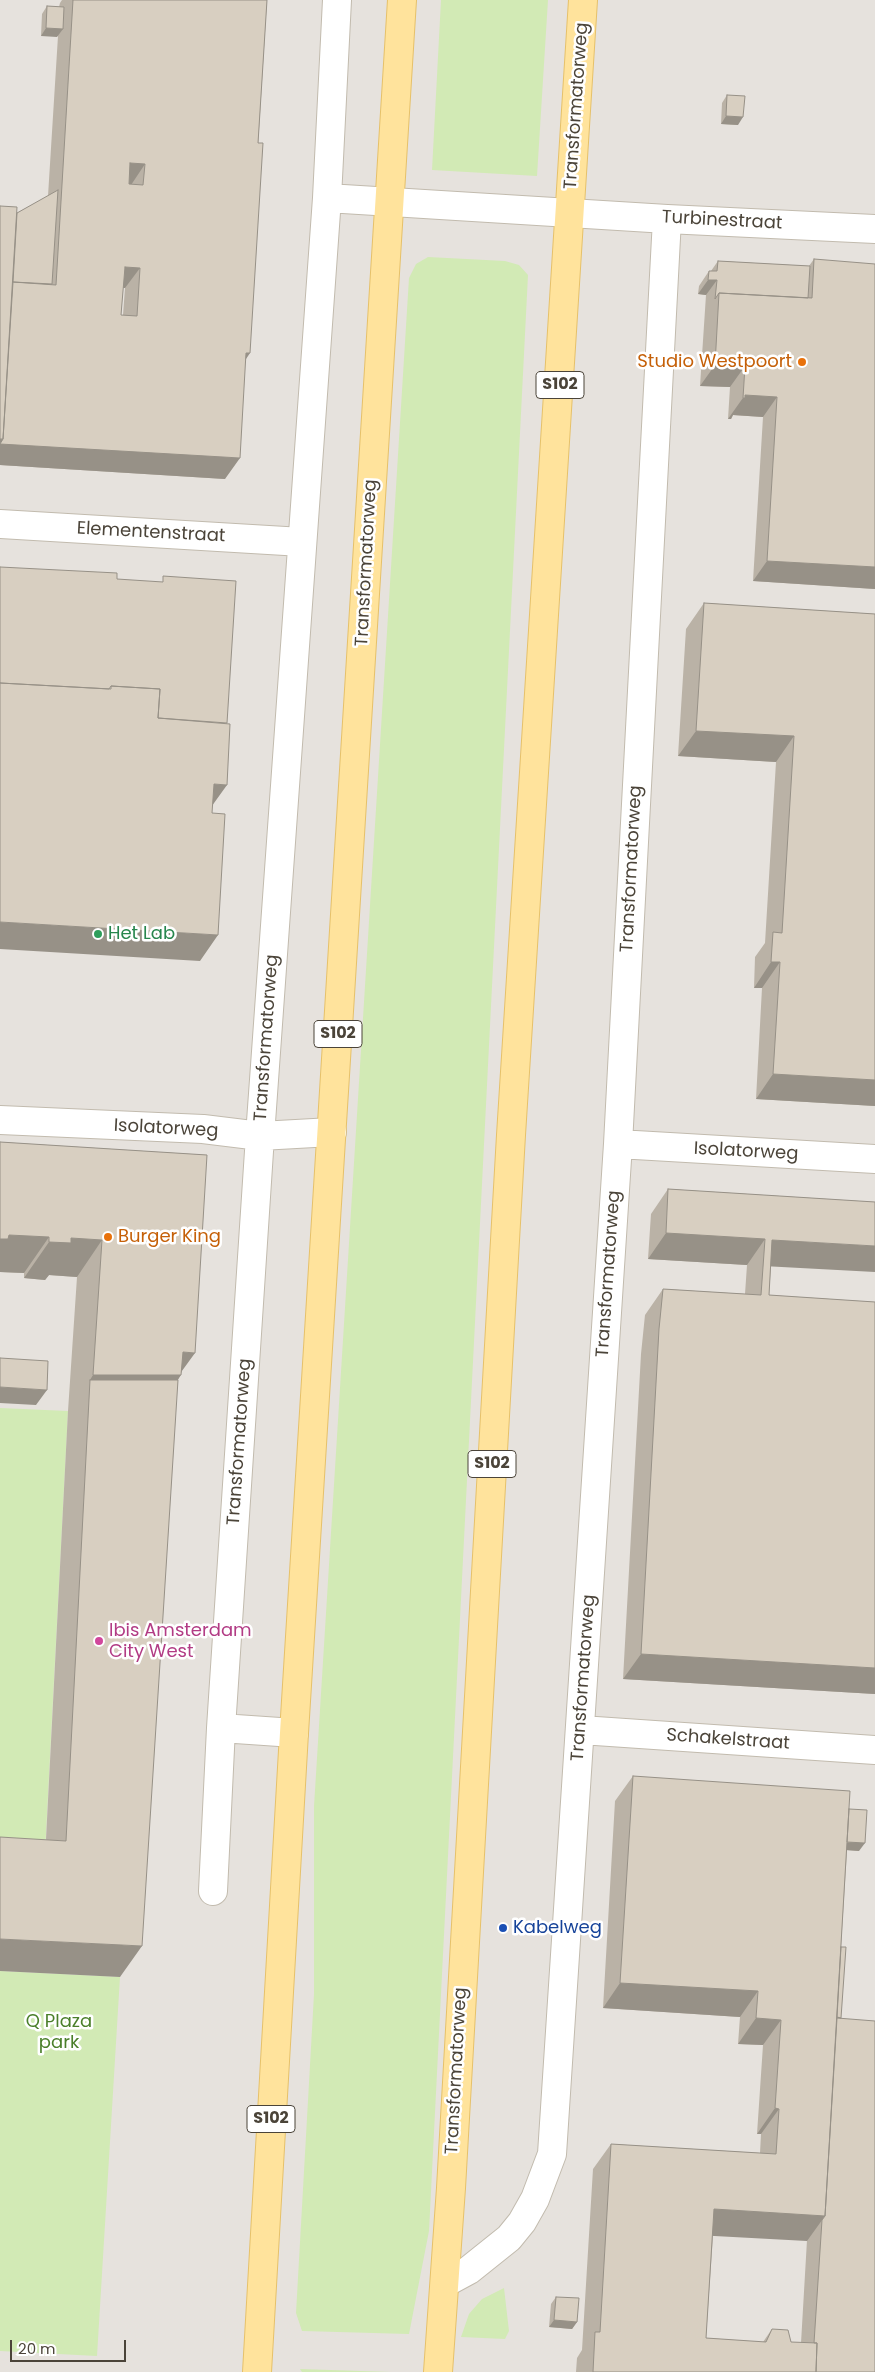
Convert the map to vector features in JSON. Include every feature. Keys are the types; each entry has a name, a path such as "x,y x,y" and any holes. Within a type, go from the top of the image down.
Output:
{"main road":[{"name":"Transformatorweg","path":"257,2372 294,1733 402,0"},
{"name":"Transformatorweg","path":"438,2372 445,2283 511,1135 583,0"}],"street":[{"name":"Transformatorweg","path":"213,1891 221,1728 260,1136 326,198 337,0"},
{"name":"Transformatorweg","path":"326,198 570,212"},
{"name":"Turbinestraat","path":"570,212 667,219 875,229"},
{"name":"Transformatorweg","path":"445,2283 469,2270 509,2238 522,2222 535,2199 552,2154 618,1144 667,219"},
{"name":"Elementenstraat","path":"0,524 302,542"},
{"name":"Isolatorweg","path":"0,1120 203,1129 260,1136 332,1132"},
{"name":"Isolatorweg","path":"618,1144 875,1159"},
{"path":"221,1728 294,1733"},
{"name":"Schakelstraat","path":"581,1730 875,1750"}],"shaded area":[{"path":"0,0 875,0 875,2372 0,2372"}],"green space":[{"path":"441,0 548,0 537,176 432,170"},
{"path":"428,257 505,261 519,265 528,275 429,2231 409,2334 302,2331 296,2313 314,1994 314,1806 409,278 416,264"},
{"path":"0,1408 68,1411 44,1872 0,1870"},
{"name":"Q Plaza park","path":"0,1971 120,1977 97,2356 0,2351"},
{"path":"504,2288 509,2331 505,2339 461,2337 469,2314 482,2299"},
{"path":"300,2369 391,2372 302,2372"}],"building":[{"path":"73,0 267,0 258,143 263,143 250,353 246,353 240,458 0,444 3,439 13,282 56,285","holes":["130,163 145,164 143,185 129,184","125,267 140,268 137,316 121,315"]},
{"path":"47,6 64,7 63,29 46,28"},
{"path":"727,95 745,96 743,117 726,116"},
{"path":"58,190 52,284 13,282 17,213"},
{"path":"0,206 17,207 3,439 0,439"},
{"path":"814,259 875,264 875,567 767,561 777,397 745,395 745,398 743,398 745,366 715,365 719,293 812,298"},
{"path":"718,261 810,266 808,298 719,293 715,299 717,280 708,280 709,271 717,271"},
{"path":"0,567 117,573 117,579 163,582 163,576 236,581 227,723 158,718 160,689 111,686 109,689 0,683"},
{"path":"704,603 875,614 875,1080 773,1074 780,962 771,962 773,932 782,933 794,736 696,731"},
{"path":"0,683 111,689 111,686 160,689 158,718 230,724 227,785 214,784 212,813 225,814 218,935 0,922"},
{"path":"0,1142 207,1155 195,1353 183,1352 181,1375 93,1375 102,1240 71,1238 71,1243 49,1242 49,1237 9,1235 8,1239 0,1239"},
{"path":"668,1189 875,1202 875,1246 772,1240 769,1295 875,1302 875,1668 641,1654 659,1329 663,1289 761,1295 765,1239 666,1233"},
{"path":"0,1358 48,1361 47,1390 0,1387"},
{"name":"Ibis Amsterdam City West","path":"90,1380 178,1380 142,1946 0,1939 0,1837 66,1841"},
{"path":"633,1776 850,1791 825,2216 714,2209 706,2338 766,2342 772,2329 788,2330 791,2342 817,2343 816,2372 593,2372 595,2332 600,2332 611,2144 776,2154 779,2109 775,2108 781,2020 756,2018 758,1991 620,1983"},
{"path":"849,1809 867,1810 865,1843 847,1842"},
{"path":"841,1947 846,1947 841,2018 837,2017"},
{"path":"837,2018 875,2021 875,2372 816,2372 817,2343 814,2343 822,2220 825,2216"},
{"path":"556,2297 579,2298 577,2322 554,2320"}],"place":[{"name":"Studio Westpoort","path":"802,362"},
{"name":"Het Lab","path":"98,934"},
{"name":"Burger King","path":"108,1237"},
{"name":"Ibis Amsterdam City West","path":"99,1641"},
{"name":"Kabelweg","path":"503,1928"}]}
